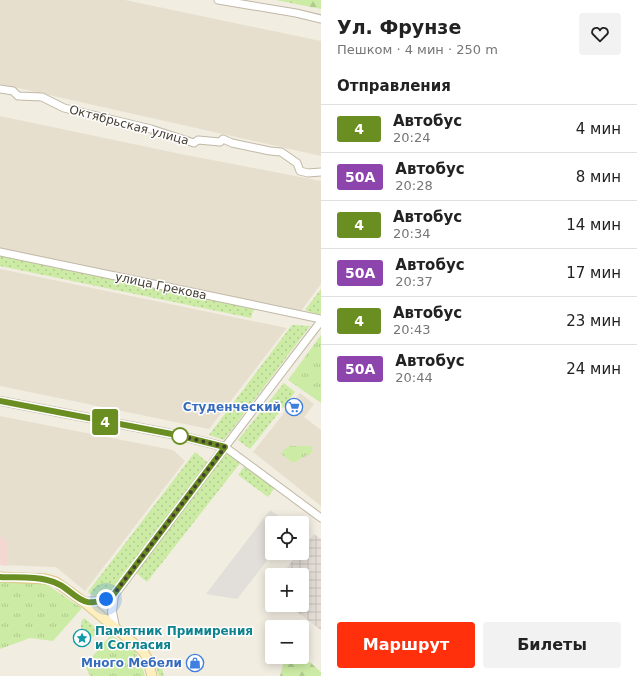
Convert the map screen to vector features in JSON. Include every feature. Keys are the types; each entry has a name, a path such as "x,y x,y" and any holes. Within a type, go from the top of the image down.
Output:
{"main road":[{"path":"0,578 46,579 56,582 84,602 143,652 147,658 152,676"}],"street":[{"path":"218,0 296,13 321,19"},
{"name":"Октябрьская улица","path":"0,89 13,91 18,96 42,97 64,108 151,130 194,143 198,140 220,142 223,139 232,143 281,152 297,163 300,171 308,173 321,172"},
{"name":"улица Грекова","path":"0,252 321,320"},
{"path":"84,602 100,602 114,594 321,320"},
{"path":"0,401 177,435 225,447 321,518"},
{"path":"114,594 112,612 114,627"}],"shaded area":[{"path":"0,0 125,0 321,41 321,156 0,84"},
{"path":"0,116 176,153 321,181 321,284 301,311 0,250"},
{"path":"0,269 287,328 209,429 0,386"},
{"path":"300,393 314,404 304,417 321,430 321,506 253,452"},
{"path":"0,416 173,450 185,461 85,591 56,567 0,565"},
{"path":"270,510 278,516 265,516"},
{"path":"265,517 265,560 268,560 237,599 206,594"},
{"path":"314,534 321,539 321,630 297,612 309,612 309,568 287,568 293,560 309,560 309,540"},
{"path":"0,536 8,543 7,566 0,565"}],"green space":[{"path":"276,0 321,0 321,9"},
{"path":"0,256 254,308 251,318 0,266"},
{"path":"321,289 321,313 319,315 305,310"},
{"path":"292,325 310,326 224,440 209,435"},
{"path":"321,335 321,403 288,380"},
{"path":"284,383 295,392 250,449 238,440"},
{"path":"288,446 311,446 313,452 293,463 281,454"},
{"path":"226,451 241,462 147,582 135,572"},
{"path":"195,452 208,463 110,592 104,596 96,597 88,592"},
{"path":"245,465 275,487 268,497 238,475"},
{"path":"0,581 46,584 82,608 53,641 30,638 0,649"},
{"path":"84,618 101,632 99,635 89,637 86,632 81,630 81,622"},
{"path":"111,635 135,651 145,676 90,676 85,665"},
{"path":"160,660 164,676 159,676 157,670 157,664"},
{"path":"309,661 321,672 321,676 280,676 283,664 309,664"}],"bus line":[{"name":"4","path":"0,401 177,435 225,447 114,594 106,599 100,602 84,602 56,582 46,579 0,577"}],"place":[{"name":"Студенческий","path":"294,407"},
{"name":"Памятник Примирения и Cогласия","path":"82,638"},
{"name":"Много Мебели","path":"195,663"}],"route":[{"path":"106,599 114,594 225,447 177,435 180,436"}]}
